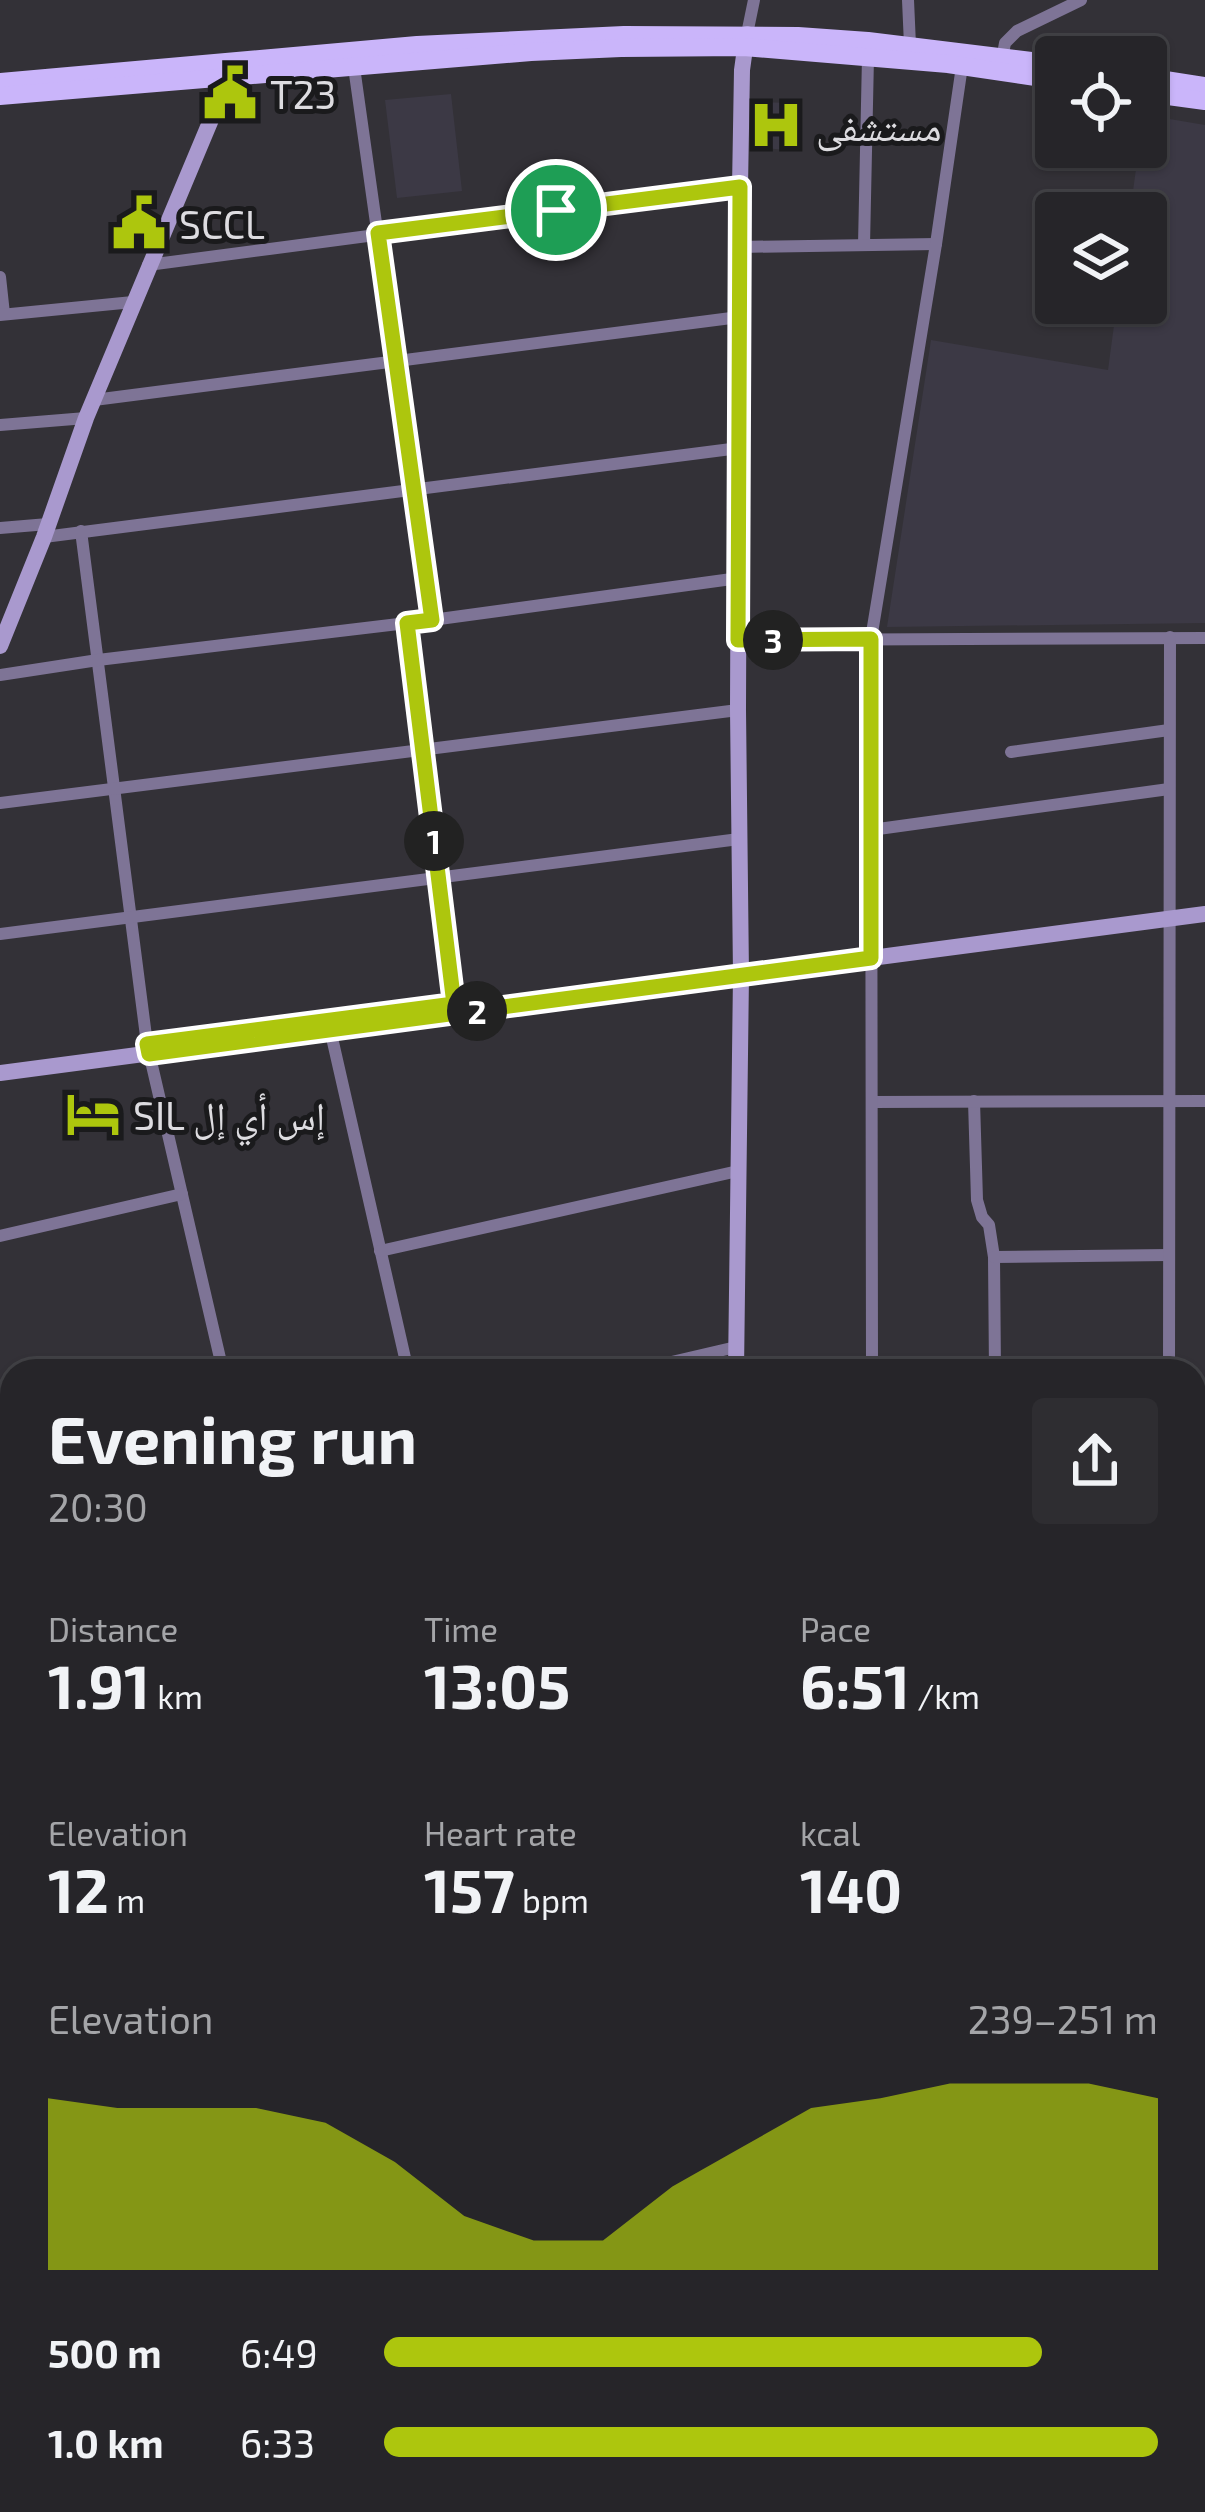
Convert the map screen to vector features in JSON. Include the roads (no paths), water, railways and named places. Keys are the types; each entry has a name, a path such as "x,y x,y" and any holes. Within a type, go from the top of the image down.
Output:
{"main road":[{"path":"0,96 417,45 554,37 910,45 1035,74"},
{"path":"0,82 354,67 746,40 962,66 1035,64"},
{"path":"1167,83 1196,92"}],"street":[{"path":"736,1359 741,970 740,187 746,40 754,0"},
{"path":"908,0 910,45"},
{"path":"1041,17 1043,0"},
{"path":"1001,64 1005,43 1017,31 1081,0"},
{"path":"864,245 868,57"},
{"path":"872,1359 871,639 962,66"},
{"path":"354,67 432,620"},
{"path":"0,646 86,418 229,69"},
{"path":"148,265 740,187"},
{"path":"740,247 936,244"},
{"path":"0,277 2,315 133,302"},
{"path":"94,400 739,317"},
{"path":"0,425 86,418"},
{"path":"0,528 81,531 739,448"},
{"path":"81,531 148,1049 220,1359"},
{"path":"0,674 739,578"},
{"path":"407,623 455,1009"},
{"path":"1169,1359 1170,638"},
{"path":"738,640 1205,638"},
{"path":"0,803 738,710"},
{"path":"1012,752 1168,730"},
{"path":"872,830 1169,789"},
{"path":"0,934 739,839"},
{"path":"1170,914 1205,904"},
{"path":"0,1073 741,970 1170,914 1205,914"},
{"path":"0,1064 329,1030 455,1009"},
{"path":"329,1030 403,1359"},
{"path":"974,1101 976,1200 989,1225 994,1257 994,1359"},
{"path":"872,1102 1205,1101"},
{"path":"380,1251 738,1171"},
{"path":"0,1236 182,1194"},
{"path":"994,1257 1169,1256"},
{"path":"685,1359 736,1347"}],"place":[{"name":"T23","path":"230,93"},
{"name":"مستشفى","path":"776,125"},
{"name":"SCCL","path":"139,223"},
{"name":"SIL إس أي إل","path":"93,1114"}]}
